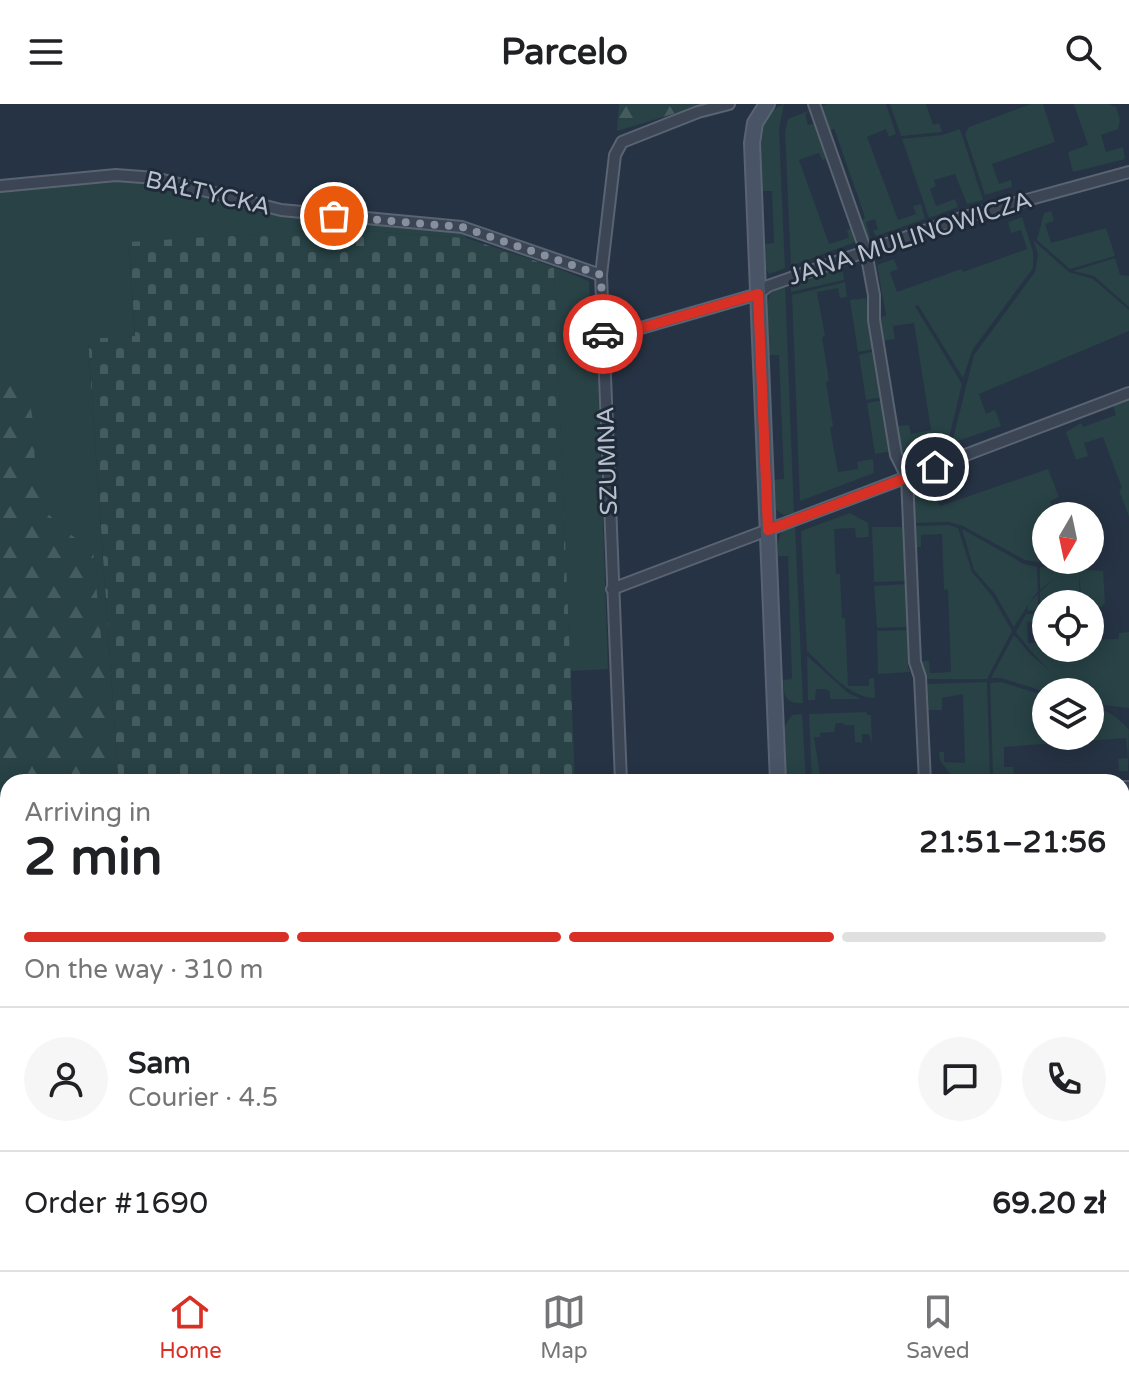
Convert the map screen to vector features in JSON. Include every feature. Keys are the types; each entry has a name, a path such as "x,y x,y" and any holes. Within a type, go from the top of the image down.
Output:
{"street":[{"name":"SZUMNA","path":"621,774 601,275 615,155 622,142 698,112 729,104"},
{"path":"761,104 752,135 778,774"},
{"path":"814,104 866,252 896,455 907,477 914,659 920,677 925,774"},
{"name":"JANA MULINOWICZA","path":"603,339 758,294 768,286 961,218 1129,172"},
{"name":"BAŁTYCKA","path":"0,186 116,175 155,178 281,210 462,227 601,275"},
{"path":"612,589 1129,393"}],"green space":[{"path":"619,104 706,104 617,131"},
{"path":"784,104 779,129 785,268 769,274 764,244 774,243 772,191 762,191 760,142 766,119"},
{"path":"827,104 886,104 896,134 889,137 886,129 867,137 898,220 916,214 913,206 921,204 925,219 876,236 873,231 878,229 875,219 866,222 870,238 866,240 860,224 865,217 834,128 828,133 819,107"},
{"path":"890,104 926,104 933,125 939,123 942,132 901,136"},
{"path":"1031,104 1043,104 1055,142 992,164 999,184 1011,180 1012,187 985,195 965,134 969,127"},
{"path":"1074,104 1108,104 1116,107 1120,120 1118,129 1101,135 1106,152 1123,147 1125,159 1073,172 1068,152 1088,145"},
{"path":"811,110 805,114 808,125 816,123 828,155 823,161 819,153 799,160 829,244 849,238 847,230 853,228 858,241 791,266 785,132 788,119"},
{"path":"960,129 983,200 967,204 955,174 934,180 936,186 930,189 936,206 955,199 958,207 929,218 902,139 942,135"},
{"path":"124,180 167,184 240,205 309,219 465,233 466,238 335,229 129,243 135,336 88,340 118,774 0,774 0,192"},
{"path":"1051,211 1054,221 1045,224 1051,243 1106,228 1115,256 1070,269 1037,240 1044,213"},
{"path":"1022,217 1033,252 1033,268 973,349 963,378 918,305 915,306 962,384 947,446 904,463 896,426 909,425 911,434 931,430 914,323 893,326 895,339 882,341 878,319 886,315 877,265 894,259 898,269 890,272 897,292 961,269 963,272 1027,249 1021,230 1011,233 1008,222"},
{"path":"335,229 466,238 554,267 575,774 118,774 88,339 135,336 129,242"},
{"path":"1034,241 1069,272 1093,279 1129,310 1129,331 979,394 986,414 995,410 1001,426 952,443 974,355 1035,272 1038,255"},
{"path":"1115,258 1120,275 1129,276 1129,307 1094,276 1073,271"},
{"path":"842,265 844,280 791,292 791,283"},
{"path":"554,267 589,281 591,320 596,321 608,669 570,671"},
{"path":"845,282 847,297 840,298 838,288 817,292 825,336 822,337 829,381 826,382 833,426 830,428 838,472 858,469 857,462 873,459 874,473 800,501 792,295"},
{"path":"785,285 794,513 784,515 776,510 774,480 784,479 779,355 769,355 766,310 770,293"},
{"path":"866,298 874,349 858,352 850,300"},
{"path":"875,351 883,397 866,400 859,355"},
{"path":"0,377 21,387 30,405 36,477 47,512 93,551 114,774 0,774"},
{"path":"1129,399 1129,517 1103,437 1084,443 1088,456 1076,460 1066,432 1081,423 1083,427 1116,415 1113,405"},
{"path":"883,400 892,451 875,454 867,403"},
{"path":"1048,469 1059,497 1050,502 1032,502 1032,561 963,526 949,522 913,523 912,489 938,479 940,484 933,487 940,506"},
{"path":"850,513 868,523 869,537 856,538 855,528 834,529 836,574 840,574 842,618 845,618 848,686 869,686 869,679 874,678 875,698 855,693 846,687 807,651 801,531"},
{"path":"795,525 803,703 787,698 783,680 792,679 788,556 778,556 778,543 781,532"},
{"path":"948,525 958,528 972,572 992,596 1012,631 987,679 925,679 918,661 929,661 930,673 951,672 942,534 921,535 921,547 914,547 913,526"},
{"path":"872,527 904,527 906,581 874,582"},
{"path":"962,529 1032,566 1032,574 1037,574 1038,590 1032,590 1029,603 1032,600 1032,611 1027,611 1028,605 1014,627 995,594 974,570"},
{"path":"1040,574 1079,574 1080,590 1042,590 1055,578 1040,590"},
{"path":"1079,574 1103,574 1105,603 1104,604 1104,590 1081,590"},
{"path":"906,584 908,627 877,628 874,586"},
{"path":"1026,614 1032,614 1032,621 1027,622 1028,643 1032,643 1032,652 1030,650 1016,632"},
{"path":"908,630 910,672 878,674 877,631"},
{"path":"1129,632 1129,708 1104,705 1104,678 1059,678 1041,662 1104,662 1104,640 1118,639 1119,633"},
{"path":"1014,635 1032,656 1032,662 1040,662 1059,678 1032,678 1032,688 991,678"},
{"path":"807,656 848,693 861,699 830,699 830,692 826,689 816,689 815,700 808,700"},
{"path":"987,682 990,774 950,774 940,760 939,752 944,752 944,762 965,763 963,694 942,698 942,710 926,710 925,684"},
{"path":"1001,682 1032,692 1032,745 1004,747 1004,767 1013,767 1014,774 993,774 990,683"},
{"path":"1104,711 1129,730 1128,771 1119,771 1118,759 1128,758 1126,738 1104,740"},
{"path":"867,712 871,715 872,744 869,734 862,734 862,743 855,742 854,725 836,723 834,732 820,733 820,737 814,737 820,774 812,774 809,714"},
{"path":"802,714 806,774 786,774 784,727 792,715"}],"way so far":[{"path":"334,216 462,227 601,275 603,334"}],"route":[{"path":"603,334 603,339 758,294 768,530 935,467"}]}
